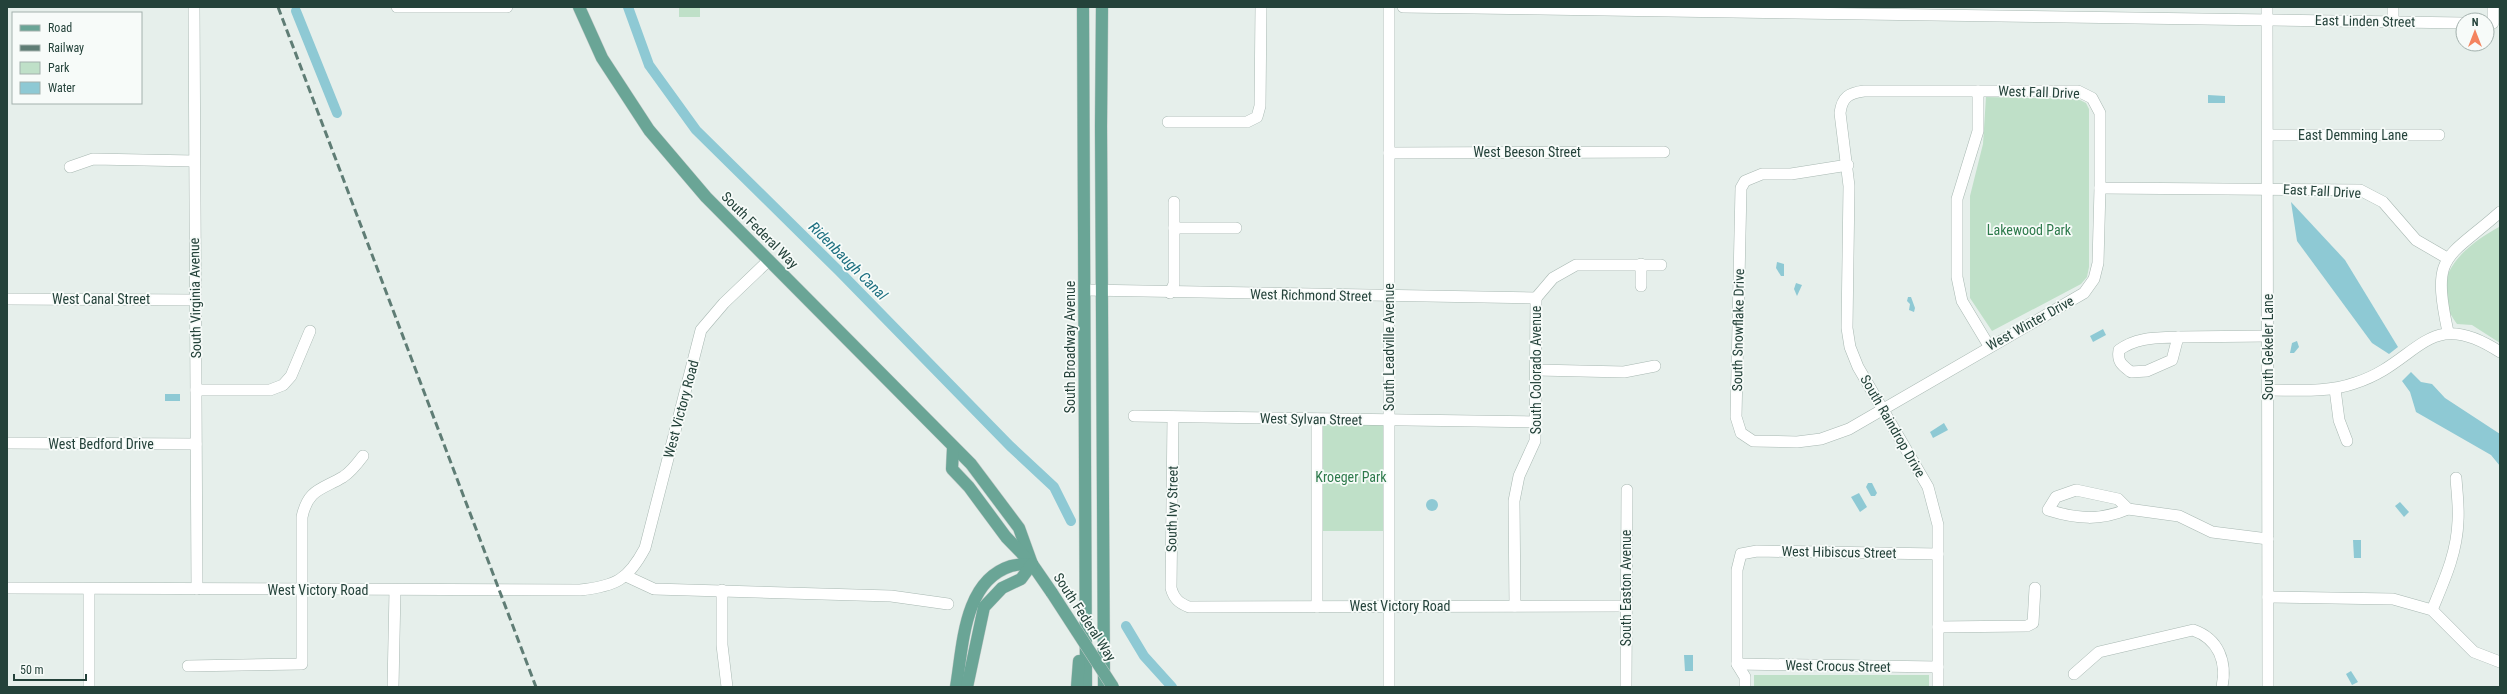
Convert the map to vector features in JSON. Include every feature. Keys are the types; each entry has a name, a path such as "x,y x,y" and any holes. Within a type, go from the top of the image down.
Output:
{"main road":[{"name":"South Federal Way","path":"579,7 602,58 649,130 696,187 953,448 971,464 1020,528 1032,564"},
{"name":"South Broadway Avenue","path":"1083,7 1084,267 1086,290 1086,687"},
{"path":"1102,7 1100,126 1103,290 1104,687"},
{"name":"South Federal Way","path":"953,448 952,469 969,487 1006,538 1032,564 1112,687"},
{"path":"956,687 969,614 977,594 1000,571 1012,566 1032,564"},
{"path":"967,687 984,608 1002,588 1021,579 1032,564"},
{"path":"1077,687 1086,598"}],"street":[{"name":"South Virginia Avenue","path":"194,7 197,589"},
{"path":"397,7 507,7"},
{"path":"1168,122 1247,122 1257,117 1260,106 1261,7"},
{"name":"South Leadville Avenue","path":"1389,7 1389,687"},
{"name":"East Linden Street","path":"1402,7 2455,23"},
{"name":"South Gekeler Lane","path":"2267,7 2268,687"},
{"path":"2393,7 2393,22"},
{"path":"1978,91 1978,131 1956,199 1957,277 1962,301 1988,346"},
{"name":"West Fall Drive","path":"1848,165 1840,113 1841,102 1846,96 1854,92 2078,91 2092,98 2100,113 2100,188"},
{"name":"East Demming Lane","path":"2268,135 2439,136"},
{"name":"West Beeson Street","path":"1389,153 1664,152"},
{"path":"70,167 93,159 194,161"},
{"name":"South Raindrop Drive","path":"1848,165 1849,340 1858,367 1928,487 1938,525 1938,687"},
{"name":"South Snowflake Drive","path":"1848,165 1791,174 1762,174 1745,181 1741,188 1736,417 1741,433 1753,441 1798,442 1821,439 1849,429 1883,409"},
{"path":"2100,188 2268,188"},
{"name":"West Winter Drive","path":"1883,409 1988,346 2084,293 2094,279 2098,263 2100,188"},
{"name":"East Fall Drive","path":"2268,188 2349,190 2372,194 2388,207 2408,233 2416,240 2447,258"},
{"path":"1170,293 1174,284 1174,202"},
{"path":"2448,332 2441,289 2441,272 2447,258 2461,243 2500,212"},
{"path":"1174,228 1236,228"},
{"name":"West Victory Road","path":"7,588 580,590 605,587 626,576 634,568 645,548 701,330 724,303 768,260"},
{"path":"1641,264 1641,286"},
{"path":"1536,298 1553,278 1576,265 1661,265"},
{"name":"West Richmond Street","path":"1086,290 1170,293 1536,298"},
{"name":"South Colorado Avenue","path":"1515,606 1514,501 1519,476 1536,440 1536,298"},
{"name":"West Canal Street","path":"7,299 195,300"},
{"path":"196,390 270,390 283,385 291,376 310,331"},
{"path":"2268,390 2335,389 2373,376 2389,368 2427,340 2448,332 2466,333 2483,340 2500,352"},
{"path":"2178,337 2172,360 2147,371 2131,372 2121,364 2118,357 2119,350 2144,338 2178,337 2268,336"},
{"path":"1537,370 1624,372 1656,366"},
{"path":"2335,389 2339,420 2347,442"},
{"name":"West Sylvan Street","path":"1134,416 1536,422"},
{"name":"South Ivy Street","path":"1173,417 1171,588 1176,601"},
{"path":"1317,419 1317,607"},
{"name":"West Bedford Drive","path":"7,443 196,444"},
{"path":"188,666 302,664 302,517 305,506 310,496 344,477 363,456"},
{"path":"2432,610 2452,560 2456,540 2458,521 2456,478"},
{"name":"South Easton Avenue","path":"1626,687 1627,490"},
{"path":"2128,509 2118,499 2076,490 2056,497 2048,510 2072,518 2111,516 2128,509 2179,516 2212,532 2268,539"},
{"name":"West Hibiscus Street","path":"1737,664 1737,570 1741,554 1757,550 1938,554"},
{"path":"626,576 654,589 891,596 948,604"},
{"path":"1938,627 2027,626 2033,623 2035,615 2035,588"},
{"path":"89,589 89,687"},
{"path":"393,687 395,590"},
{"path":"722,590 722,645 727,687"},
{"path":"2268,597 2393,599 2432,610 2474,652 2500,662"},
{"name":"West Victory Road","path":"1176,601 1189,607 1626,606"},
{"path":"2074,674 2100,652 2193,630 2210,639 2220,653 2225,668 2222,687"},
{"path":"1737,664 1745,677 1745,687"},
{"name":"West Crocus Street","path":"1737,664 1938,667"}],"green space":[{"path":"679,7 700,7 700,17 679,17"},
{"name":"Lakewood Park","path":"1986,97 2078,99 2086,103 2089,109 2089,267 2087,277 2081,284 1992,331 1970,298 1970,196 1983,144"},
{"path":"2499,227 2500,343 2472,325 2457,324 2448,308 2444,294 2446,280 2452,267 2461,255 2485,235"},
{"name":"Kroeger Park","path":"1320,423 1384,423 1383,531 1319,531"},
{"path":"1754,675 1929,675 1929,687 1754,687"}],"water":[{"path":"2208,95 2225,96 2225,103 2208,103"},
{"path":"2291,202 2345,260 2398,347 2389,354 2372,343 2297,241"},
{"path":"1777,262 1784,264 1784,276 1781,276 1776,268"},
{"path":"1796,283 1802,285 1797,296 1794,289"},
{"path":"1908,297 1911,297 1915,308 1914,312 1909,310 1910,304 1907,301"},
{"path":"2103,329 2106,335 2093,342 2090,336"},
{"path":"2297,341 2299,347 2294,353 2290,353 2292,343"},
{"path":"2411,372 2421,382 2432,384 2445,398 2500,434 2500,466 2491,455 2416,412 2410,392 2402,381"},
{"path":"165,394 180,394 180,401 165,401"},
{"path":"1944,423 1948,430 1933,438 1930,432"},
{"path":"1868,483 1872,483 1877,493 1875,496 1871,496 1866,487"},
{"path":"1859,493 1867,507 1860,512 1851,497"},
{"path":"1430,499 1434,499 1438,505 1434,511 1430,511 1426,507 1426,503"},
{"path":"2400,502 2409,512 2404,517 2395,506"},
{"path":"2353,540 2361,540 2361,558 2354,558"},
{"path":"1684,655 1693,655 1693,671 1685,671"},
{"path":"2351,671 2358,682 2352,685 2346,674"}],"waterway":[{"name":"Ridenbaugh Canal","path":"628,7 649,65 696,130 839,271 1010,446 1054,487 1071,521"},
{"path":"296,11 337,113"},
{"name":"Ridenbaugh Canal","path":"1126,626 1144,656 1172,687"}],"railway":[{"path":"278,7 536,687"}]}
